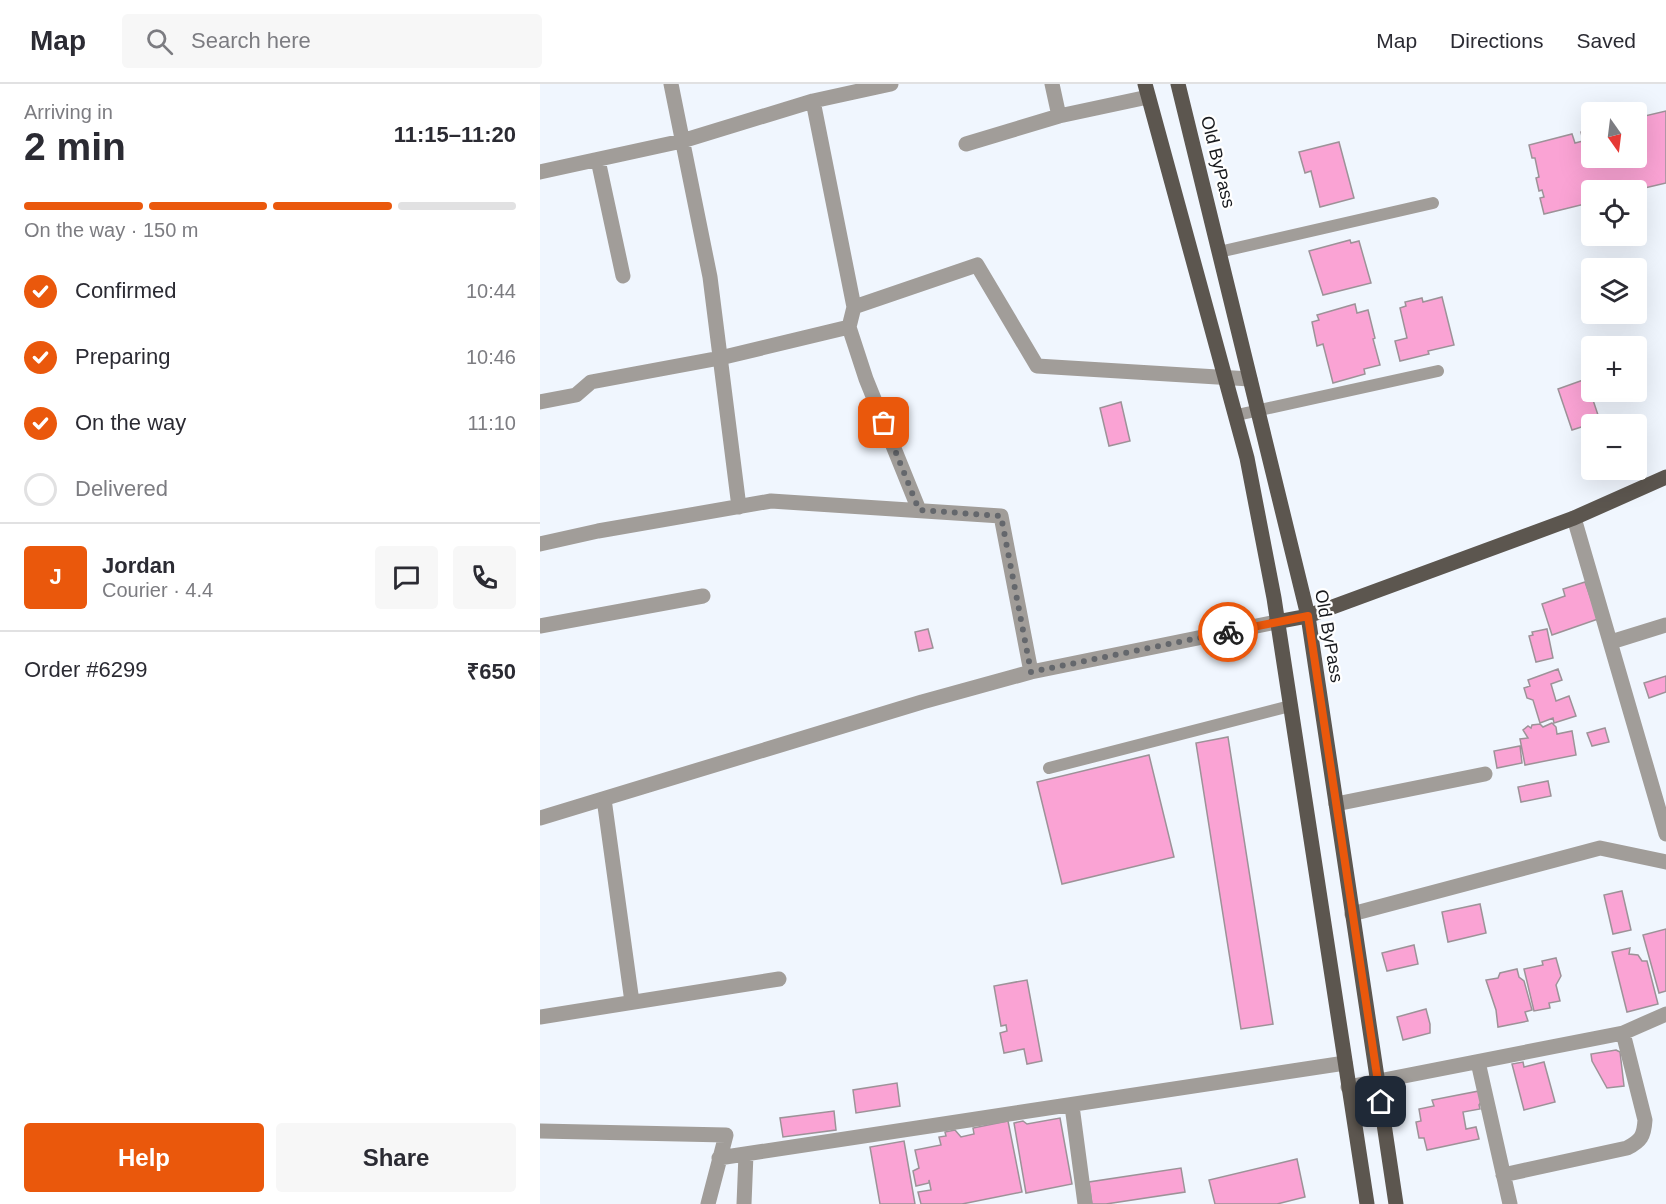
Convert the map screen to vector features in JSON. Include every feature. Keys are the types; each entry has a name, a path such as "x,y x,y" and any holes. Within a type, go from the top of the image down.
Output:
{"main road":[{"name":"Old ByPass","path":"1178,84 1308,616 1396,1204"},
{"path":"1146,90 1247,458 1274,598 1366,1204"},
{"path":"1276,622 1308,616 1574,518 1666,477"}],"street":[{"path":"670,84 710,277 739,507"},
{"path":"540,172 682,141 813,101 891,84"},
{"path":"1052,84 1059,116"},
{"path":"966,144 1146,90"},
{"path":"813,101 854,307 849,327 866,379 919,510"},
{"path":"598,160 623,276"},
{"path":"854,307 977,265 1037,366 1250,379"},
{"path":"540,402 576,395 591,382 720,357 849,327"},
{"path":"540,544 598,531 771,501 1001,516 1031,672"},
{"path":"1574,518 1666,834"},
{"path":"540,626 703,596"},
{"path":"540,818 922,702 1031,672 1276,622"},
{"path":"1611,642 1666,625"},
{"path":"1336,804 1485,774"},
{"path":"604,799 632,1002"},
{"path":"1353,914 1600,849 1666,862"},
{"path":"540,1017 779,979"},
{"path":"1348,1087 1623,1033 1666,1014"},
{"path":"1503,1175 1627,1148 1639,1142 1644,1133 1645,1120 1623,1033"},
{"path":"1479,1062 1510,1204"},
{"path":"719,1158 1345,1063"},
{"path":"1072,1106 1085,1204"},
{"path":"540,1131 726,1135 708,1204"},
{"path":"744,1204 746,1154"}],"lane":[{"path":"1219,252 1434,203"},
{"path":"1237,415 1438,371"},
{"path":"1049,768 1290,706"}],"building":[{"path":"1666,111 1666,183 1647,187 1647,180 1581,180 1581,205 1544,214 1540,198 1544,197 1542,190 1539,191 1535,158 1532,158 1529,145 1572,134 1575,143 1581,142 1581,168 1647,168 1647,115"},
{"path":"1339,142 1354,198 1320,207 1311,171 1305,173 1299,152"},
{"path":"1350,240 1351,243 1359,241 1371,283 1323,295 1309,251"},
{"path":"1442,297 1454,345 1400,361 1395,341 1407,338 1400,308 1406,306 1405,302 1422,298 1423,302"},
{"path":"1355,304 1357,313 1368,310 1380,365 1364,369 1365,374 1333,383 1323,344 1317,346 1312,322 1319,320 1317,315"},
{"path":"1581,381 1581,402 1594,402 1598,414 1581,414 1581,427 1572,430 1558,389"},
{"path":"1121,402 1130,441 1109,446 1100,408"},
{"path":"1585,582 1598,619 1552,635 1542,604 1565,596 1563,589"},
{"path":"928,629 933,648 919,651 915,632"},
{"path":"1547,629 1553,658 1536,662 1529,636 1533,635 1532,632"},
{"path":"1558,669 1562,680 1551,684 1556,701 1569,696 1576,716 1554,723 1553,718 1540,723 1533,700 1527,698 1524,688 1530,686 1528,680"},
{"path":"1666,676 1666,692 1649,698 1644,683"},
{"path":"1552,723 1556,727 1557,734 1572,731 1576,755 1525,765 1520,739 1528,738 1523,730 1528,726 1531,728 1532,725 1540,724 1543,727"},
{"path":"1605,728 1609,742 1592,746 1587,733"},
{"path":"1228,737 1273,1024 1241,1029 1196,743"},
{"path":"1520,746 1522,763 1497,768 1494,751"},
{"path":"1149,755 1174,857 1062,884 1037,782"},
{"path":"1548,781 1551,796 1521,802 1518,787"},
{"path":"1622,891 1631,930 1613,934 1604,895"},
{"path":"1480,904 1486,933 1448,942 1442,912"},
{"path":"1666,929 1666,991 1659,993 1643,935"},
{"path":"1414,945 1418,964 1387,971 1382,953"},
{"path":"1630,948 1629,954 1638,955 1642,961 1647,961 1658,1004 1627,1012 1612,952"},
{"path":"1556,958 1561,976 1556,985 1560,1001 1549,1003 1550,1008 1534,1011 1524,969 1543,965 1542,961"},
{"path":"1517,969 1519,977 1524,981 1532,1010 1525,1012 1528,1021 1498,1027 1496,1010 1486,980 1498,978 1500,973"},
{"path":"1027,980 1042,1061 1027,1064 1024,1049 1004,1053 1000,1033 1007,1031 1006,1025 1001,1026 994,986"},
{"path":"1426,1009 1430,1033 1403,1040 1397,1017"},
{"path":"1616,1050 1620,1052 1624,1086 1607,1088 1592,1061 1591,1054"},
{"path":"1523,1062 1524,1067 1544,1062 1555,1102 1524,1110 1512,1064"},
{"path":"897,1083 900,1106 856,1113 853,1090"},
{"path":"1479,1091 1480,1109 1463,1112 1466,1129 1476,1127 1479,1139 1427,1150 1424,1138 1419,1138 1416,1122 1421,1121 1419,1109 1434,1106 1432,1100"},
{"path":"834,1111 836,1130 783,1137 780,1118"},
{"path":"1060,1118 1072,1184 1026,1193 1014,1123 1023,1121 1027,1124"},
{"path":"1008,1121 1022,1192 962,1204 921,1204 918,1192 931,1190 929,1180 929,1183 916,1186 913,1171 919,1168 915,1150 941,1145 939,1137 946,1136 945,1132 955,1130 961,1137 974,1134 973,1128"},
{"path":"904,1141 915,1204 880,1204 870,1147"},
{"path":"1297,1159 1305,1197 1277,1204 1215,1204 1209,1180"},
{"path":"1181,1168 1185,1192 1092,1204 1089,1182"}],"way so far":[{"path":"884,423 919,510 1001,516 1031,672 1228,632"}],"route":[{"path":"1228,632 1308,616 1381,1102"}]}
